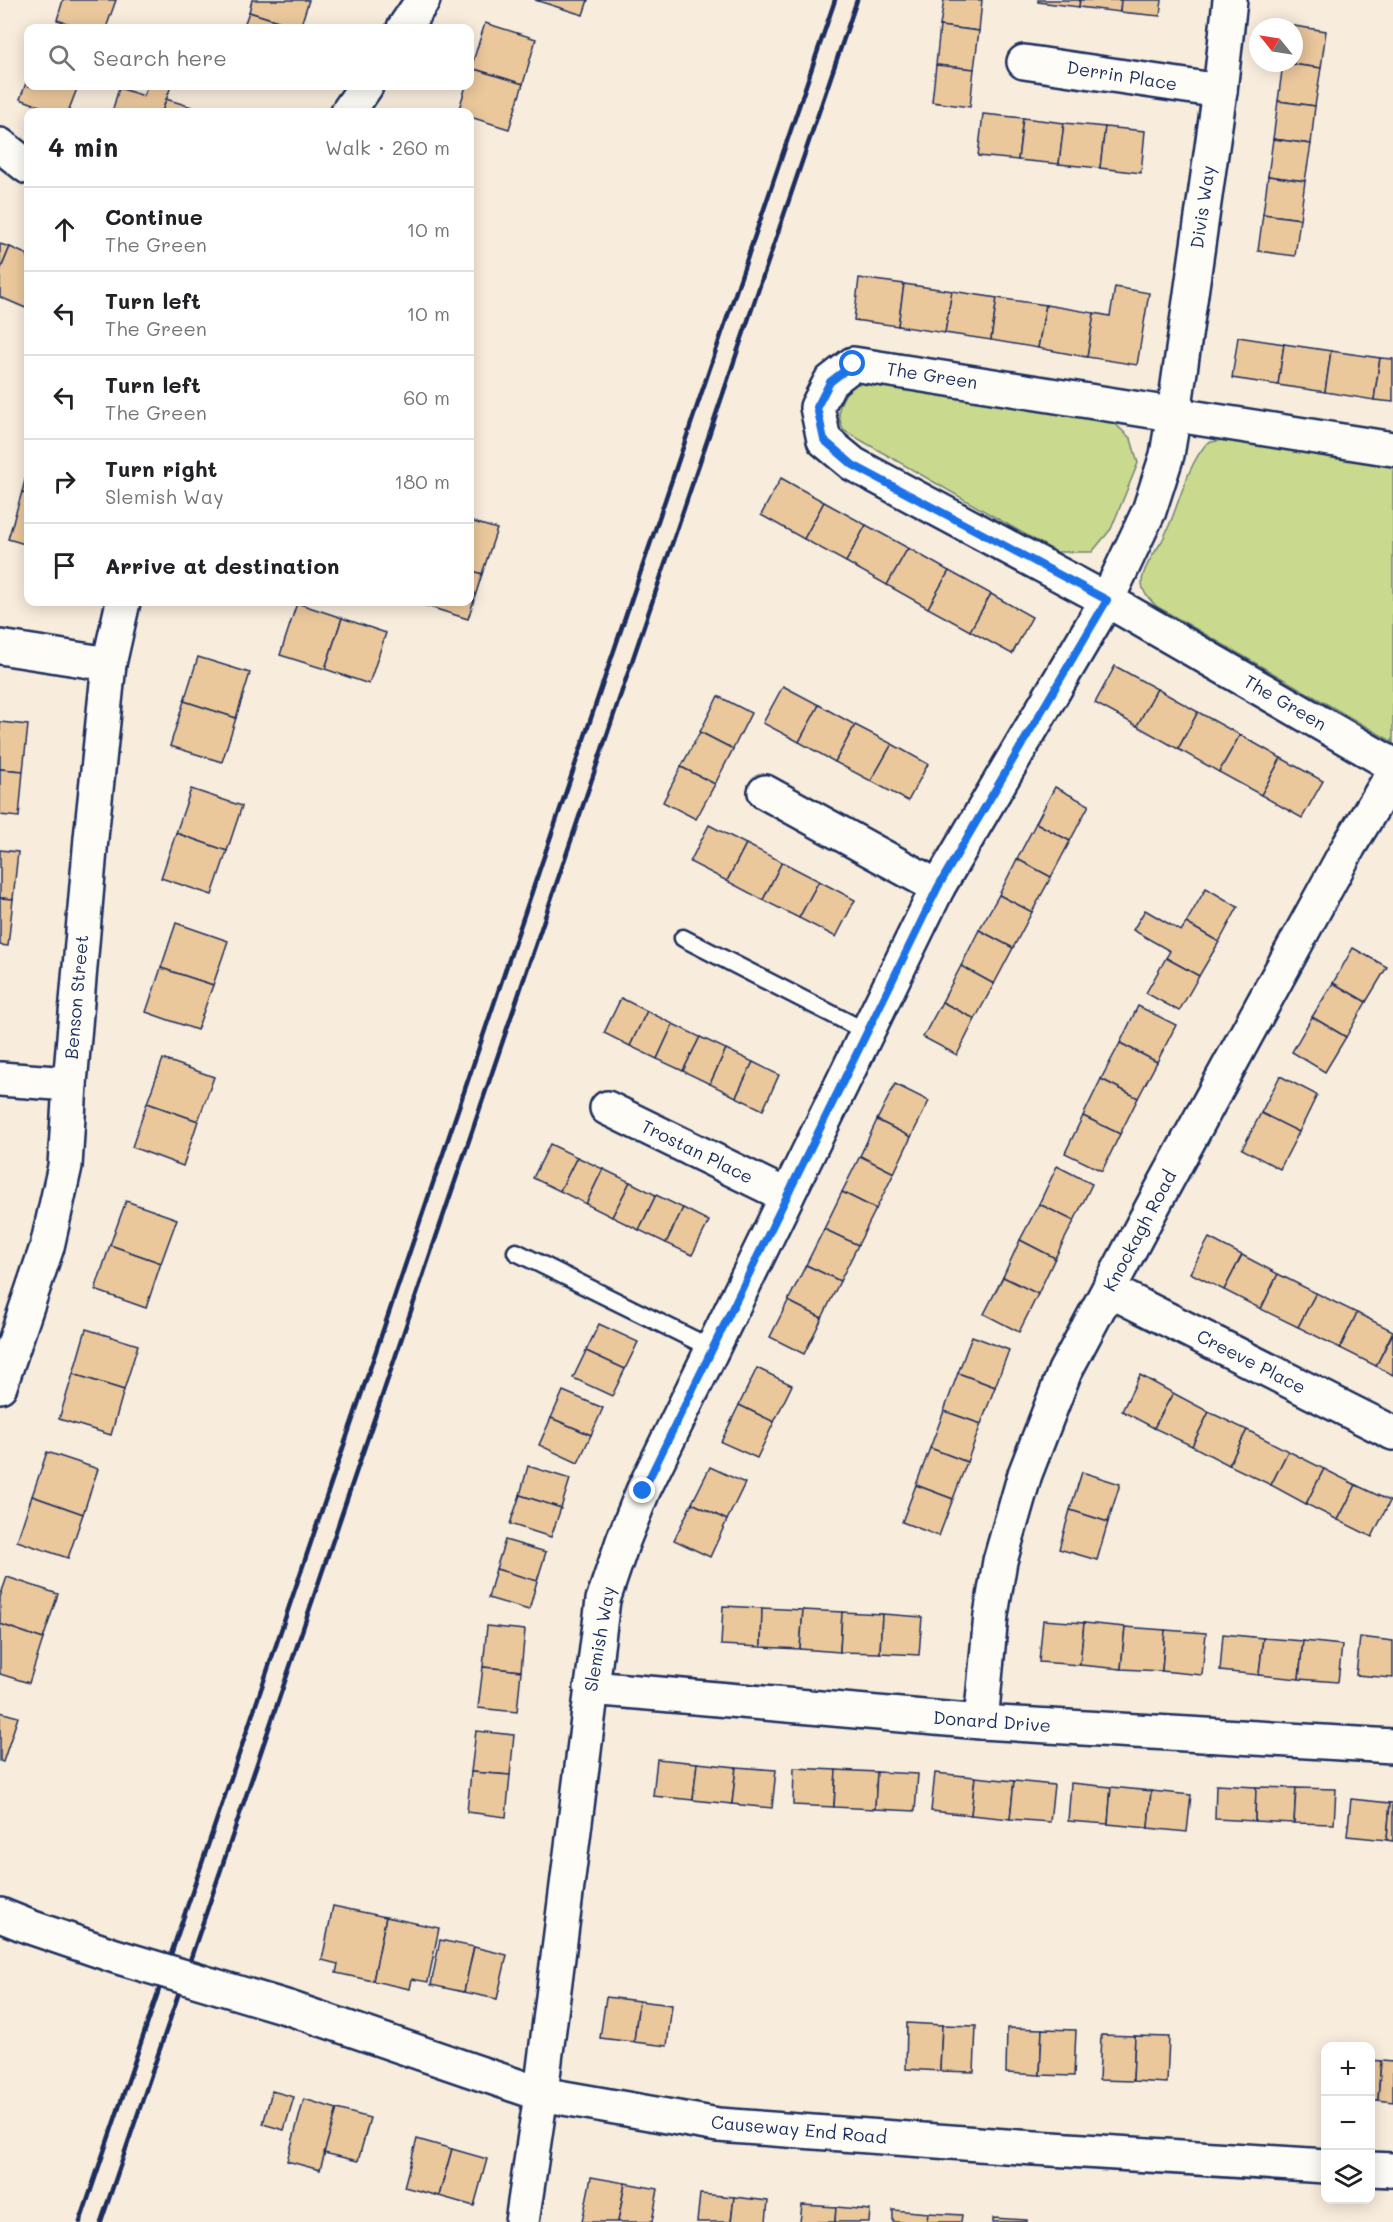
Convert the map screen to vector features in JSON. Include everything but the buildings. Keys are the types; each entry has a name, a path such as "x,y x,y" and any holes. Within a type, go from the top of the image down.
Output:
{"street":[{"path":"407,24 423,0"},
{"name":"Divis Way","path":"1174,413 1220,91 1230,0"},
{"name":"Derrin Place","path":"1024,62 1220,91"},
{"path":"351,108 363,90"},
{"path":"0,145 24,164"},
{"name":"The Green","path":"1393,449 853,364 830,382 817,407 824,440 853,465 1107,600 1393,765"},
{"name":"Slemish Way","path":"522,2222 541,2094 603,1600 622,1541 643,1491 938,887 1107,600 1149,511 1167,455 1174,413"},
{"name":"Benson Street","path":"0,1386 47,1247 65,1166 91,838 109,664 122,606"},
{"path":"0,647 109,664"},
{"name":"Knockagh Road","path":"981,1722 1000,1561 1025,1474 1065,1371 1344,857 1393,774"},
{"path":"765,792 938,887"},
{"path":"0,1079 70,1084"},
{"name":"Trostan Place","path":"607,1108 787,1196"},
{"name":"Creeve Place","path":"1109,1290 1393,1433"},
{"name":"Donard Drive","path":"591,1688 981,1722 1393,1746"},
{"name":"Causeway End Road","path":"0,1915 115,1956 289,2008 541,2094 718,2125 1321,2166"},
{"path":"1375,2169 1393,2170"}],"lane":[{"path":"683,938 867,1032"},
{"path":"516,1252 713,1349"}],"green space":[{"path":"866,383 1109,418 1131,439 1138,463 1111,529 1092,552 1056,552 843,430 839,416 842,401 851,384"},
{"path":"1227,439 1393,464 1393,742 1156,606 1145,593 1142,587 1144,572 1168,529 1193,465 1207,443"}],"railway":[{"path":"80,2222 835,0"},
{"path":"101,2222 857,0"}],"route":[{"path":"643,1491 938,887 1107,600 853,465 824,440 817,407 830,382 853,364"}]}
